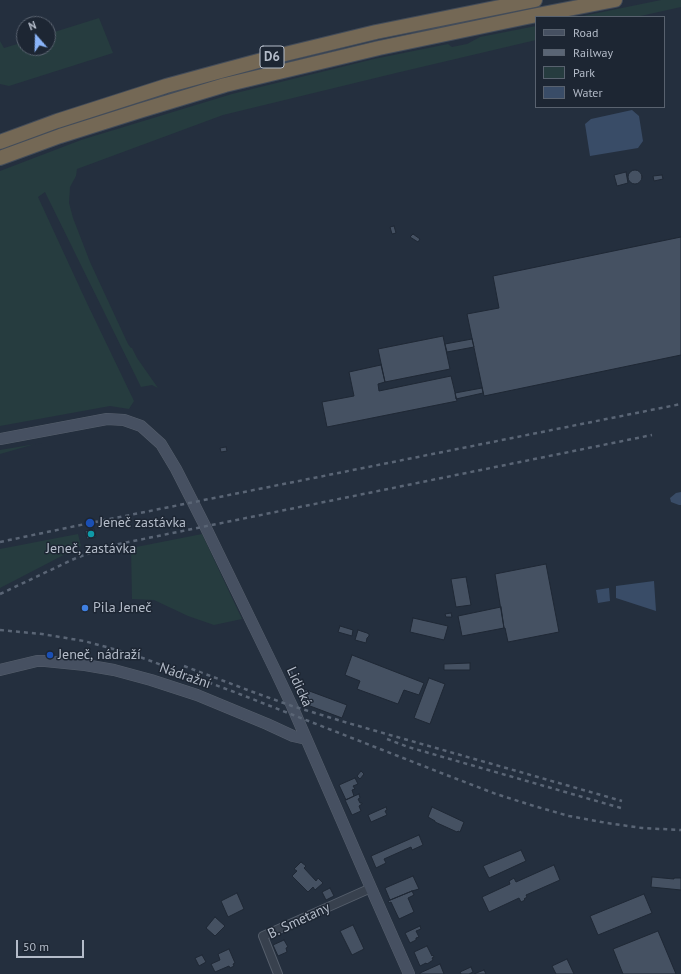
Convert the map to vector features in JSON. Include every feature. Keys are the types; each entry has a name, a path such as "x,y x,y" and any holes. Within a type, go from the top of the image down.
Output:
{"highway":[{"name":"D6","path":"0,142 57,121 166,86 228,69 311,47 376,32 535,0"},
{"name":"D6","path":"0,158 60,136 132,113 239,82 379,48 615,0"}],"street":[{"name":"Lidická","path":"0,439 107,419 124,420 140,426 161,444 176,469 260,638 409,974"},
{"name":"Nádražní","path":"0,670 37,661 45,661 86,665 114,670 197,695 268,724 293,736 306,739"},
{"name":"B. Smetany","path":"278,974 263,936 371,888"}],"green space":[{"path":"661,0 681,0 681,7 640,16 583,16"},
{"path":"99,18 113,53 9,86 0,84 0,41 4,48 16,44 16,56 56,56 56,31"},
{"path":"535,26 535,40 223,115 77,169 76,176 70,187 69,203 73,218 90,262 128,344 158,388 152,385 141,387 45,192 38,197 134,401 129,409 110,406 0,426 0,171 81,140 232,94 374,59 448,44 452,47 467,44 480,37"},
{"path":"34,444 0,454 0,450"},
{"path":"78,534 81,546 0,588 0,549"},
{"path":"202,534 242,619 214,625 188,616 154,600 132,599 131,548"}],"water":[{"path":"632,110 639,116 643,141 638,148 590,156 585,124 591,119"},
{"path":"681,492 681,505 671,502 670,498 676,493"},
{"path":"654,581 656,611 616,598 616,586"},
{"path":"609,588 610,601 598,603 596,590"}],"building":[{"path":"635,170 640,172 642,177 640,182 635,184 630,182 628,177 630,172"},
{"path":"626,172 628,183 617,186 614,175"},
{"path":"662,175 663,179 654,181 653,176"},
{"path":"394,226 396,233 392,234 390,227"},
{"path":"413,234 420,239 418,242 410,237"},
{"path":"681,237 681,355 484,396 467,314 499,308 493,276"},
{"path":"443,336 450,369 385,382 378,349"},
{"path":"472,339 474,347 447,352 445,344"},
{"path":"381,365 385,382 378,384 379,391 451,376 457,401 327,427 322,402 354,396 349,372"},
{"path":"482,388 483,393 456,399 455,393"},
{"path":"226,447 227,451 221,452 220,448"},
{"name":"Jeneč, zastávka","path":"94,529 96,537 87,539 85,531"},
{"path":"546,564 559,632 508,642 504,628 495,574"},
{"path":"466,577 471,605 456,607 451,579"},
{"path":"501,607 504,628 462,636 458,616"},
{"path":"451,613 452,617 446,617 445,614"},
{"path":"413,618 448,626 444,640 410,632"},
{"path":"340,626 353,630 352,636 338,632"},
{"path":"358,630 369,634 366,643 355,640"},
{"path":"352,655 424,683 419,695 404,690 398,704 357,689 360,681 345,675"},
{"path":"470,663 470,670 444,670 444,664"},
{"path":"292,669 297,681 294,682 289,670"},
{"path":"429,678 445,684 430,724 414,718"},
{"path":"304,689 347,705 342,718 302,703 298,692"},
{"path":"361,771 364,774 360,779 357,776"},
{"path":"355,778 358,784 353,786 355,789 352,790 354,796 346,800 339,785"},
{"path":"359,794 360,798 358,799 360,803 362,803 359,806 361,811 352,815 345,800"},
{"path":"386,807 387,810 385,811 387,815 371,822 368,815"},
{"path":"432,807 464,822 460,832 435,822 428,817"},
{"path":"419,835 423,845 412,850 411,847 384,859 386,863 376,868 371,856"},
{"path":"521,850 526,861 489,878 483,866"},
{"path":"301,862 306,866 304,868 316,881 318,878 323,883 315,890 313,887 308,892 292,876 297,871 294,869"},
{"path":"554,865 560,880 526,895 527,897 524,899 525,900 521,902 519,898 489,912 482,897 510,884 509,881 514,878 516,882"},
{"path":"413,876 419,889 390,900 385,888"},
{"path":"652,877 674,879 681,878 681,890 651,887"},
{"path":"330,888 334,896 326,900 322,892"},
{"path":"412,891 414,895 408,898 414,912 399,919 391,902 389,903 388,901"},
{"path":"237,893 244,909 228,917 221,901"},
{"path":"644,894 652,913 598,935 590,916"},
{"path":"215,917 225,926 215,936 206,928"},
{"path":"353,925 364,949 352,955 340,931"},
{"path":"420,926 421,929 416,931 419,937 410,943 405,933"},
{"path":"658,931 676,974 623,974 613,949"},
{"path":"284,940 288,947 286,948 287,952 278,956 273,945"},
{"path":"427,946 434,957 432,958 433,960 420,966 414,952"},
{"path":"229,949 235,963 233,964 234,966 230,968 229,966 215,972 211,964 220,960 218,954"},
{"path":"202,955 206,962 199,966 195,958"},
{"path":"567,959 574,974 556,974 552,966"},
{"path":"440,964 444,974 420,974 420,973"},
{"path":"471,967 473,972 469,974 461,974 460,972"},
{"path":"484,970 486,974 474,974"}],"railway":[{"path":"0,542 681,404"},
{"path":"0,594 76,558 114,545 652,435"},
{"path":"0,630 42,634 84,641 140,657 237,693 496,794 534,806 569,816 607,823 642,828 681,830"},
{"path":"184,666 292,706 622,801"},
{"path":"387,739 408,747 621,808"}],"place":[{"name":"Jeneč zastávka","path":"90,523"},
{"name":"Jeneč, zastávka","path":"91,534"},
{"name":"Pila Jeneč","path":"85,608"},
{"name":"Jeneč, nádraží","path":"50,655"}]}
